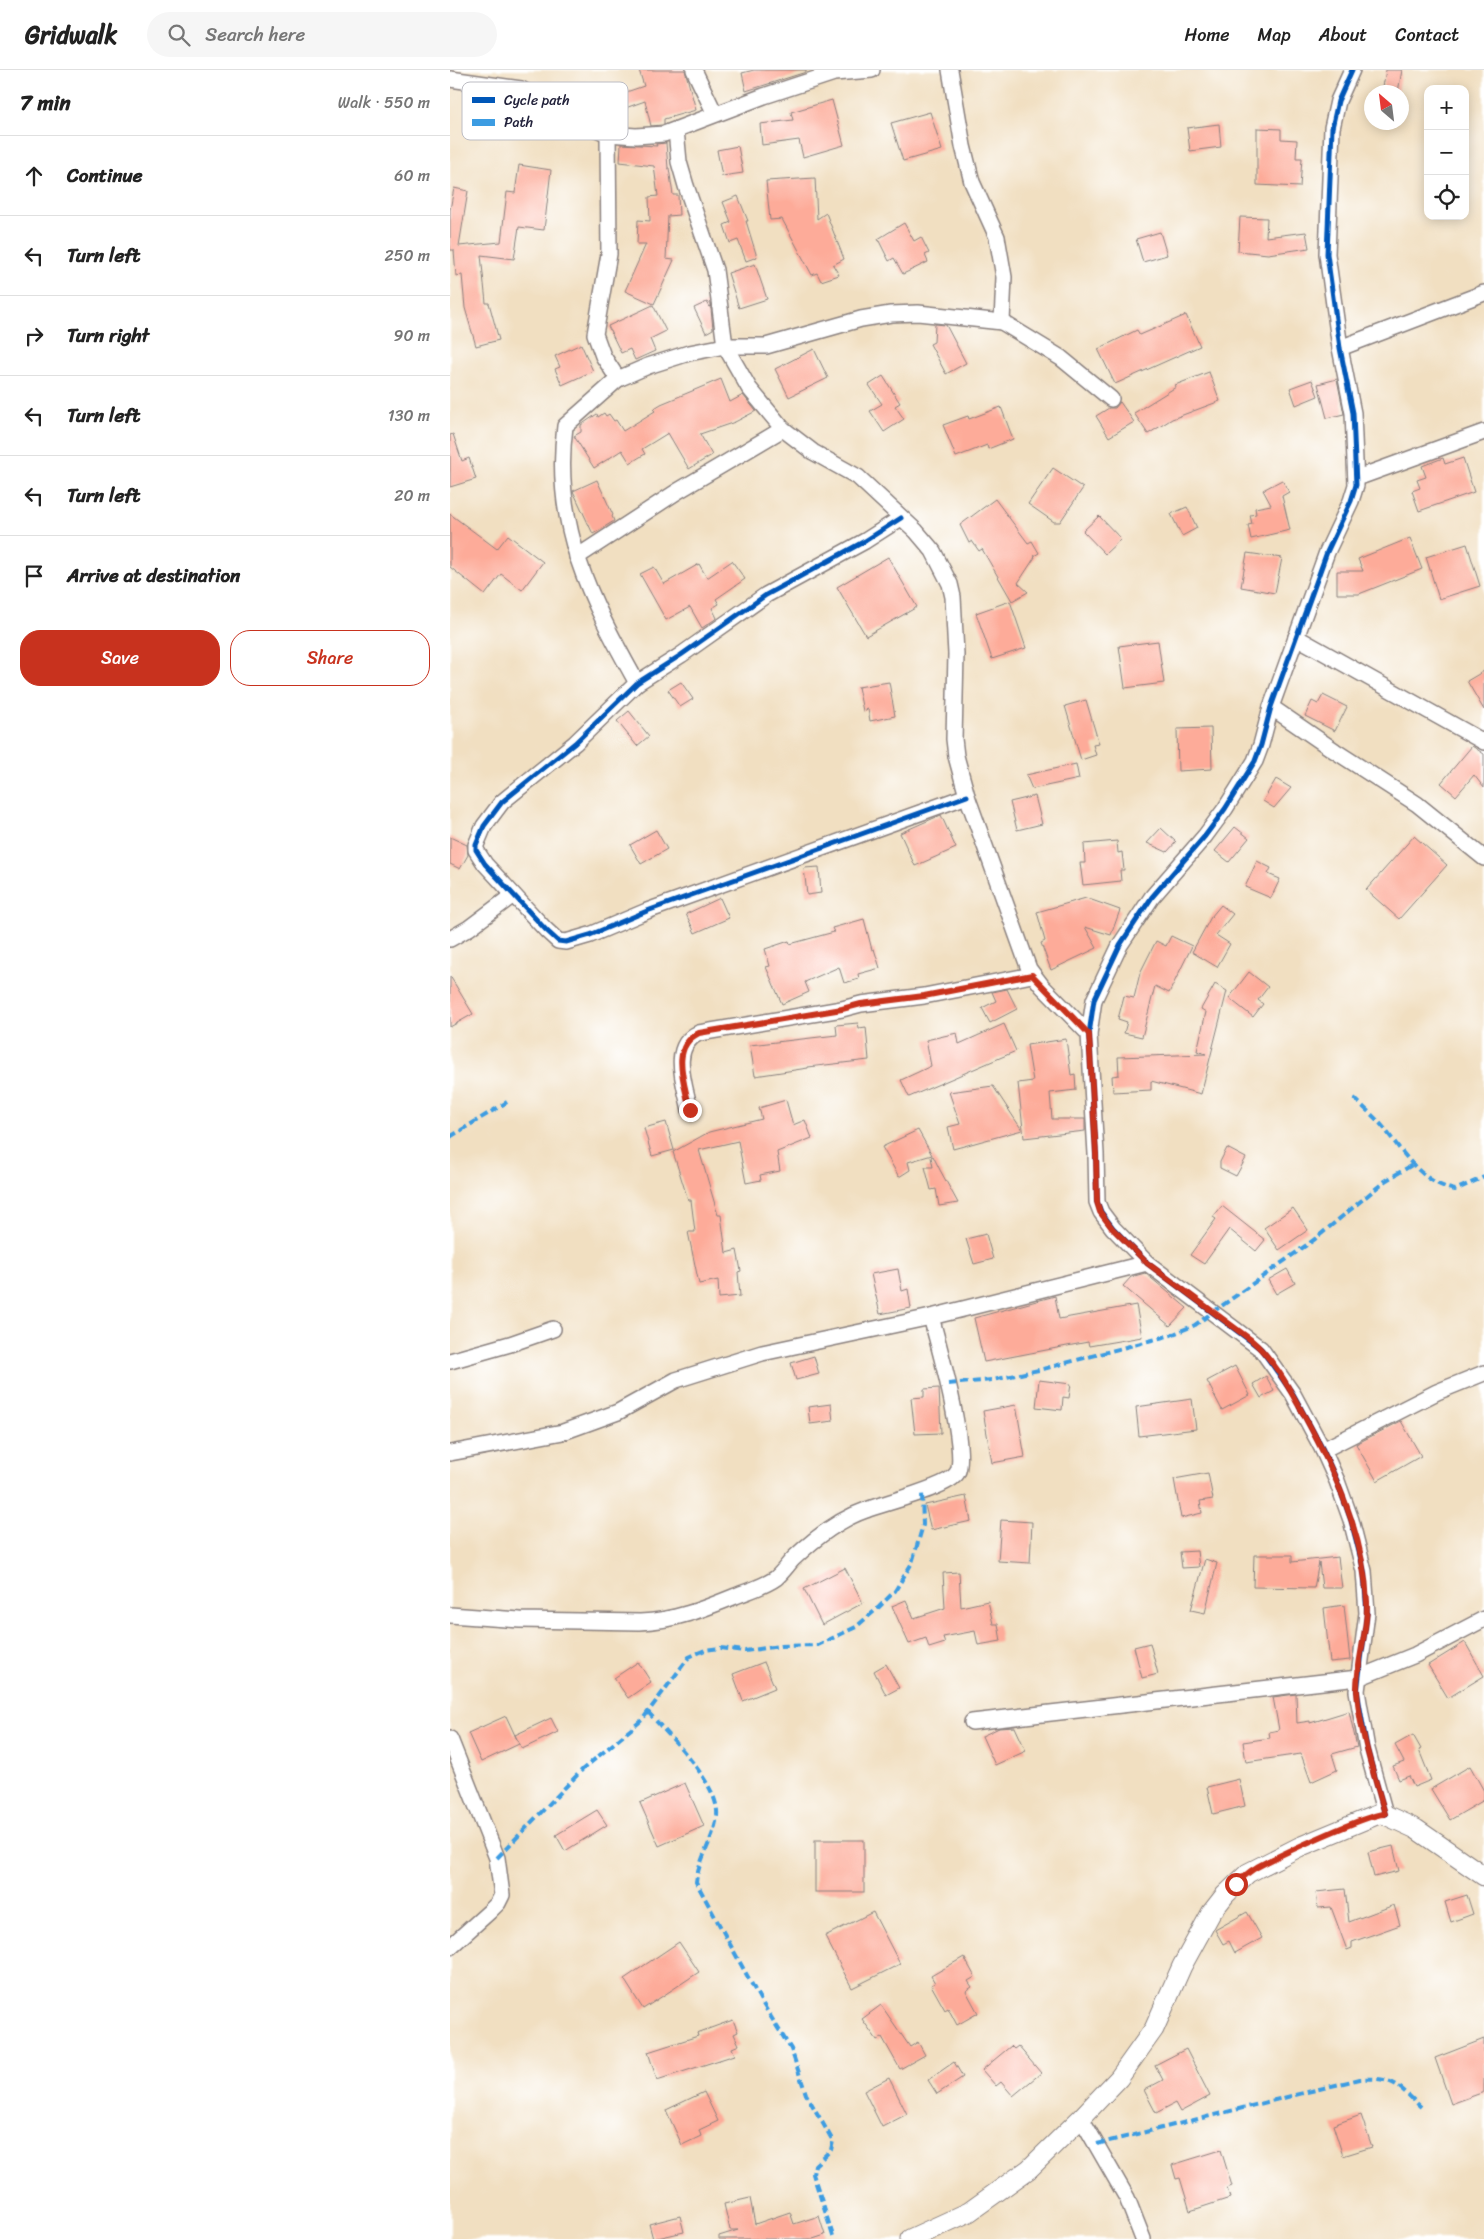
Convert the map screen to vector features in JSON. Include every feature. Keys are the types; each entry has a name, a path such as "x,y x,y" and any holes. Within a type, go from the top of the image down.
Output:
{"street":[{"path":"694,70 716,114"},
{"path":"628,135 664,134 834,73 872,70"},
{"path":"950,70 963,146 972,182 998,237 1004,277 1002,322"},
{"path":"1352,70 1338,101 1332,128 1327,254 1340,348 1353,413 1357,478 1351,500 1327,552 1271,707 1255,761 1225,809 1205,836 1152,896 1120,945 1094,1000 1089,1034 1097,1202 1106,1221 1147,1263 1262,1349 1293,1394 1323,1450 1345,1503 1364,1571 1367,1613 1358,1678 1359,1703 1367,1749 1385,1814"},
{"path":"450,79 471,82"},
{"path":"676,130 680,162 686,186 715,270 725,346 749,388 783,429 813,452 858,477 901,518 933,551 952,589 956,654 954,739 956,756 967,796 1032,975 1089,1034"},
{"path":"608,140 609,254 595,334 603,356 618,379"},
{"path":"1340,348 1484,293"},
{"path":"637,683 604,625 573,546 564,496 561,457 565,426 618,379 648,366 689,353 725,346 766,346 861,319 891,314 918,313 1002,322 1061,358 1111,399"},
{"path":"577,557 678,491 783,429"},
{"path":"1357,478 1484,432"},
{"path":"901,518 865,542 766,595 681,655 637,683 575,743 502,802 484,826 476,845 476,850 485,864 546,930 558,941 566,942 590,935 647,911 967,796"},
{"path":"1296,637 1484,742"},
{"path":"1271,707 1417,804 1484,858"},
{"path":"450,939 469,928 513,894"},
{"path":"690,1110 680,1053 686,1042 699,1033 842,1009 861,1004 924,996 1032,975"},
{"path":"450,1453 563,1432 618,1412 676,1380 754,1355 931,1317 1147,1263"},
{"path":"450,1615 520,1620 640,1622 661,1620 687,1614 770,1582 825,1533 864,1510 922,1492 954,1477 960,1466 959,1444 941,1350 931,1317"},
{"path":"450,1361 510,1344 553,1329"},
{"path":"1323,1450 1437,1392 1484,1373"},
{"path":"972,1722 1358,1678 1415,1655 1484,1620"},
{"path":"450,1739 497,1858 502,1895 498,1903 450,1948"},
{"path":"910,2239 969,2212 1029,2169 1119,2078 1143,2047 1154,2029 1182,1966 1211,1913 1236,1884 1257,1867 1364,1819 1385,1814 1416,1829 1484,1876"},
{"path":"1081,2118 1127,2198 1143,2239"}],"building":[{"path":"639,70 685,70 696,110 664,119 664,124 662,125 651,126 645,101 628,107 628,91 644,86"},
{"path":"754,70 806,70 806,72 746,91 742,73"},
{"path":"1386,70 1402,70 1399,85 1383,85"},
{"path":"832,100 844,145 803,157 799,140 762,145 760,124 793,120 791,112"},
{"path":"930,112 942,150 903,161 891,123"},
{"path":"1219,124 1221,147 1190,151 1187,128"},
{"path":"1257,128 1281,129 1281,139 1297,140 1296,158 1302,158 1300,187 1257,185"},
{"path":"666,143 673,195 678,195 679,215 668,216 666,259 674,260 654,304 625,291 646,244 637,244 638,220 650,221 649,197 658,196 654,166 620,162 621,144 657,146 656,144"},
{"path":"738,146 743,173 722,176 717,150"},
{"path":"519,165 551,170 544,230 519,227 514,259 481,255 486,303 489,303 499,340 476,346 465,308 462,275 456,276 454,250 450,250 450,210 454,188 468,191 459,246 501,242 507,192 515,193"},
{"path":"815,178 817,219 826,213 844,259 833,265 839,275 821,281 817,273 812,275 782,219 770,220 766,181"},
{"path":"738,196 748,221 746,221 757,257 746,261 738,240 730,243 724,225 731,222 723,202"},
{"path":"1240,217 1267,218 1266,237 1306,232 1309,248 1268,254 1238,251"},
{"path":"904,223 914,241 921,237 929,253 925,255 928,262 903,274 894,258 889,261 878,239"},
{"path":"1160,232 1167,255 1143,262 1136,239"},
{"path":"755,264 767,299 739,308 728,273"},
{"path":"707,302 711,309 713,329 706,333 694,308"},
{"path":"653,305 666,331 650,339 655,351 635,360 630,349 621,353 608,326"},
{"path":"1186,315 1200,346 1115,384 1098,349 1137,330 1140,335"},
{"path":"935,324 946,325 966,363 946,374 930,344 934,342"},
{"path":"581,344 593,371 562,385 555,369 560,367 555,356"},
{"path":"814,349 828,378 789,397 775,369"},
{"path":"1209,372 1220,401 1172,419 1148,434 1134,413 1176,387 1175,385"},
{"path":"883,376 900,403 895,406 904,419 884,432 870,411 882,404 869,385"},
{"path":"721,379 730,402 743,395 756,411 735,422 700,434 712,455 689,469 668,433 642,449 645,454 630,463 622,450 594,468 574,436 581,432 581,425 597,414 598,417 604,413 606,416 609,414 614,421 616,420 623,431 655,411 653,409 661,404"},
{"path":"1337,379 1344,414 1327,418 1318,384"},
{"path":"1312,380 1318,396 1296,405 1290,388"},
{"path":"1120,402 1134,422 1109,437 1096,416 1109,408 1115,408"},
{"path":"1001,407 1013,439 988,449 987,445 956,457 943,425 968,416 969,419"},
{"path":"453,434 462,461 469,458 476,479 450,487 450,435"},
{"path":"1443,458 1445,464 1463,458 1474,492 1419,511 1412,491 1420,488 1417,480 1426,477 1422,466"},
{"path":"1053,468 1083,488 1060,522 1054,522 1028,504"},
{"path":"597,480 614,521 593,534 573,491"},
{"path":"1282,480 1289,492 1282,496 1290,530 1251,539 1248,525 1252,524 1250,515 1256,514 1255,508 1271,505 1263,490"},
{"path":"995,499 1028,543 1032,541 1039,553 1034,556 1018,583 1028,592 1012,601 982,549 979,551 972,541 969,543 960,525"},
{"path":"1187,507 1197,528 1182,536 1171,514"},
{"path":"450,514 497,549 508,535 543,562 522,590 501,574 485,595 450,567"},
{"path":"1099,516 1121,539 1105,554 1083,531"},
{"path":"1410,538 1422,569 1359,594 1337,594 1337,571 1363,571 1358,559"},
{"path":"1467,544 1480,586 1439,599 1426,557"},
{"path":"1247,553 1282,558 1275,593 1241,587"},
{"path":"888,557 917,607 866,636 837,587"},
{"path":"732,561 745,579 716,599 719,604 712,608 717,618 702,628 690,607 666,620 640,574 654,567 664,584 699,564 707,578"},
{"path":"1010,601 1026,648 992,659 976,613"},
{"path":"1158,641 1164,683 1125,688 1119,646"},
{"path":"1484,671 1484,710 1467,681"},
{"path":"681,682 693,699 680,707 668,690"},
{"path":"889,682 895,716 870,721 868,709 863,711 858,687"},
{"path":"1323,695 1347,707 1335,731 1305,716 1312,701 1318,704"},
{"path":"1086,700 1099,744 1093,745 1096,755 1081,760 1065,706"},
{"path":"629,711 649,736 637,746 617,721"},
{"path":"1211,728 1212,769 1178,771 1177,729"},
{"path":"1472,746 1484,754 1484,788 1474,775 1456,796 1441,783"},
{"path":"1076,764 1079,779 1032,789 1026,775"},
{"path":"1276,779 1291,788 1274,808 1263,801"},
{"path":"1035,796 1042,824 1017,830 1010,802"},
{"path":"941,815 956,848 915,866 900,833"},
{"path":"1235,827 1249,838 1229,862 1215,851"},
{"path":"1161,828 1176,842 1167,852 1147,843"},
{"path":"656,830 667,849 641,864 630,845"},
{"path":"1414,836 1447,865 1399,919 1366,890"},
{"path":"450,837 467,845 468,855 460,869 450,864"},
{"path":"1117,841 1118,853 1122,852 1124,870 1120,870 1121,881 1083,885 1080,863 1085,863 1084,844"},
{"path":"1257,861 1271,868 1268,874 1280,879 1271,898 1245,887"},
{"path":"819,867 821,893 807,895 804,868"},
{"path":"720,898 729,918 695,933 686,914"},
{"path":"1086,898 1120,910 1111,935 1085,927 1097,948 1051,970 1041,943 1045,941 1037,912"},
{"path":"1221,905 1233,914 1216,935 1230,944 1217,967 1192,952 1211,917"},
{"path":"864,919 872,950 874,949 880,968 858,974 859,979 844,983 839,967 805,982 809,992 782,1004 766,967 770,966 765,949 789,941 790,944 834,932 832,928"},
{"path":"1171,936 1192,946 1169,993 1155,986 1142,1037 1124,1033 1127,1022 1118,1019 1124,996 1134,998 1140,973 1156,941 1166,946"},
{"path":"1249,972 1268,987 1258,1000 1263,1004 1253,1017 1229,998"},
{"path":"450,976 473,1014 450,1027"},
{"path":"1215,984 1227,991 1201,1094 1151,1081 1151,1090 1113,1092 1112,1076 1119,1075 1118,1057 1206,1054 1197,1051 1206,1012 1201,1009"},
{"path":"1007,989 1017,1009 990,1023 982,1008 996,1001 992,992"},
{"path":"858,1023 859,1028 866,1027 869,1060 808,1067 755,1076 750,1045 837,1035 836,1025"},
{"path":"1004,1024 1016,1051 909,1097 901,1080 931,1066 926,1040 957,1033 959,1044"},
{"path":"1066,1039 1071,1075 1075,1074 1076,1090 1050,1093 1052,1119 1085,1119 1085,1131 1024,1138 1018,1083 1033,1081 1027,1045"},
{"path":"993,1086 1022,1130 953,1149 948,1127 960,1124 949,1092"},
{"path":"786,1100 793,1125 805,1120 812,1138 777,1152 780,1171 760,1175 761,1180 746,1183 738,1141 699,1150 718,1215 721,1215 726,1253 737,1250 741,1271 738,1272 740,1296 719,1298 718,1280 699,1284 688,1232 695,1232 691,1200 688,1200 673,1152 709,1132 762,1119 759,1108"},
{"path":"666,1122 674,1150 652,1156 644,1128"},
{"path":"918,1130 932,1155 908,1162 910,1170 899,1177 882,1147"},
{"path":"1227,1148 1246,1158 1236,1176 1220,1168 1220,1162"},
{"path":"933,1156 958,1203 939,1206 936,1189 931,1190 925,1167 933,1167 931,1157"},
{"path":"1222,1206 1265,1240 1256,1251 1229,1229 1204,1264 1190,1255 1216,1219 1213,1217"},
{"path":"1293,1208 1308,1230 1279,1250 1264,1228"},
{"path":"986,1234 993,1259 974,1264 966,1239"},
{"path":"898,1269 902,1291 908,1289 911,1308 880,1314 871,1274"},
{"path":"1287,1269 1295,1283 1276,1294 1268,1280"},
{"path":"1145,1273 1187,1308 1170,1326 1123,1286 1131,1277"},
{"path":"1055,1296 1059,1319 1136,1305 1142,1337 1089,1346 1088,1342 984,1362 974,1318"},
{"path":"814,1356 819,1374 796,1380 791,1363"},
{"path":"1235,1366 1250,1395 1222,1410 1207,1381"},
{"path":"1266,1376 1274,1391 1261,1398 1253,1384"},
{"path":"1039,1380 1071,1384 1069,1398 1063,1397 1062,1410 1036,1407"},
{"path":"939,1388 941,1433 915,1434 911,1398 924,1397 924,1389"},
{"path":"1192,1399 1196,1429 1139,1436 1136,1407"},
{"path":"831,1404 833,1421 810,1424 808,1407"},
{"path":"1016,1405 1025,1457 992,1463 983,1411"},
{"path":"1401,1421 1421,1456 1377,1481 1356,1444"},
{"path":"1208,1473 1213,1499 1200,1501 1202,1513 1181,1518 1174,1479"},
{"path":"966,1496 971,1521 931,1530 925,1505"},
{"path":"1001,1520 1032,1522 1030,1563 998,1561"},
{"path":"1197,1551 1199,1567 1182,1568 1180,1552"},
{"path":"1254,1555 1292,1555 1292,1562 1338,1557 1342,1588 1322,1588 1319,1562 1314,1588 1253,1587"},
{"path":"1205,1559 1217,1563 1205,1613 1191,1610"},
{"path":"845,1568 863,1603 822,1625 804,1589"},
{"path":"959,1572 961,1607 988,1601 993,1624 998,1624 1001,1641 978,1645 975,1631 943,1637 945,1643 929,1648 926,1638 909,1644 892,1606 906,1600 914,1618 945,1608 943,1573"},
{"path":"1344,1605 1350,1660 1330,1662 1324,1608"},
{"path":"1465,1642 1484,1676 1448,1698 1428,1665"},
{"path":"1150,1643 1158,1674 1142,1678 1134,1647"},
{"path":"638,1662 651,1682 628,1698 614,1678"},
{"path":"764,1662 775,1688 743,1701 733,1674"},
{"path":"886,1664 899,1688 886,1695 874,1671"},
{"path":"1296,1694 1297,1723 1310,1721 1310,1723 1349,1711 1357,1747 1332,1754 1337,1770 1311,1782 1301,1754 1246,1762 1243,1742 1270,1738 1269,1732 1279,1730 1273,1697"},
{"path":"506,1716 519,1744 481,1762 468,1733"},
{"path":"551,1718 558,1732 522,1749 515,1735"},
{"path":"1015,1727 1026,1751 995,1765 982,1736 999,1728"},
{"path":"1413,1735 1421,1749 1419,1750 1431,1780 1414,1787 1409,1776 1399,1780 1393,1766 1404,1762 1395,1745"},
{"path":"1470,1766 1484,1791 1484,1800 1450,1820 1431,1789"},
{"path":"1239,1779 1245,1806 1213,1814 1207,1787"},
{"path":"685,1783 704,1826 659,1846 640,1803"},
{"path":"597,1810 607,1825 565,1851 556,1835"},
{"path":"815,1840 864,1840 864,1892 815,1892"},
{"path":"1393,1846 1399,1871 1374,1877 1368,1852"},
{"path":"1345,1889 1349,1922 1394,1905 1400,1925 1352,1942 1352,1948 1347,1950 1331,1907 1318,1908 1316,1892"},
{"path":"1467,1895 1473,1914 1451,1922 1445,1902"},
{"path":"873,1912 900,1964 852,1988 825,1936"},
{"path":"1247,1912 1262,1938 1235,1953 1229,1941 1223,1944 1215,1930"},
{"path":"679,1942 699,1972 643,2009 624,1979"},
{"path":"964,1957 975,1977 968,1981 972,1987 966,1991 978,2013 957,2025 948,2008 945,2010 931,1985 935,1983 931,1976"},
{"path":"881,2005 910,2047 918,2042 925,2055 900,2069 882,2037 877,2040 862,2019"},
{"path":"733,2020 738,2032 734,2034 739,2045 732,2048 735,2055 657,2080 648,2052 698,2036 697,2033"},
{"path":"1484,2039 1484,2092 1451,2104 1435,2058"},
{"path":"1011,2046 1014,2049 1018,2046 1041,2073 1013,2096 1001,2082 996,2086 982,2070"},
{"path":"1186,2049 1210,2096 1180,2112 1175,2103 1156,2113 1144,2090 1163,2080 1155,2065"},
{"path":"954,2062 963,2077 937,2094 928,2080"},
{"path":"889,2078 907,2114 882,2127 864,2091"},
{"path":"704,2092 718,2121 699,2130 701,2136 682,2145 666,2110"},
{"path":"1361,2115 1372,2147 1343,2156 1333,2125"},
{"path":"1221,2150 1232,2186 1227,2188 1230,2198 1190,2211 1180,2178 1176,2179 1172,2165"},
{"path":"750,2198 755,2224 790,2212 794,2224 819,2216 825,2235 813,2239 719,2239 719,2236 738,2230 730,2230 724,2204"},
{"path":"680,2216 684,2232 653,2239 649,2224"}],"marked path":[{"path":"1354,1098 1381,1124 1414,1166 1432,1181 1455,1190 1484,1177"},
{"path":"450,1137 507,1102"},
{"path":"948,1384 993,1380 1043,1369 1171,1335 1195,1325 1315,1239 1385,1181 1412,1165"},
{"path":"497,1858 583,1769 642,1720 689,1657 705,1650 721,1648 745,1651 780,1646 818,1645 856,1627 895,1591 912,1563 923,1525 922,1492"},
{"path":"648,1712 702,1775 716,1803 717,1816 713,1833 700,1865 696,1882 761,2001 791,2049 806,2094 833,2141 831,2150 815,2165 813,2174 834,2239"},
{"path":"1097,2144 1360,2079 1381,2079 1395,2084 1421,2107"}],"cycle path":[{"path":"1352,70 1338,101 1332,128 1327,254 1340,348 1353,413 1356,485 1351,501 1327,552 1271,707 1255,761 1225,809 1205,836 1152,897 1120,945 1094,1000 1089,1034 1097,1202 1101,1212 1113,1228 1147,1263 1261,1349 1293,1394 1337,1481 1351,1520 1364,1571 1367,1613 1357,1691 1367,1749 1385,1814"},
{"path":"901,518 865,541 766,595 681,655 637,683 575,743 502,802 484,826 476,845 476,850 485,864 546,930 558,941 566,942 590,935 647,911 967,796"}],"route":[{"path":"690,1110 680,1053 686,1042 692,1036 699,1033 842,1009 861,1004 924,996 1032,975 1089,1034 1097,1202 1100,1212 1112,1228 1147,1263 1262,1349 1293,1394 1323,1450 1351,1520 1364,1571 1367,1613 1357,1691 1367,1749 1385,1814 1381,1813 1364,1819 1299,1847 1257,1867 1236,1884"}]}
